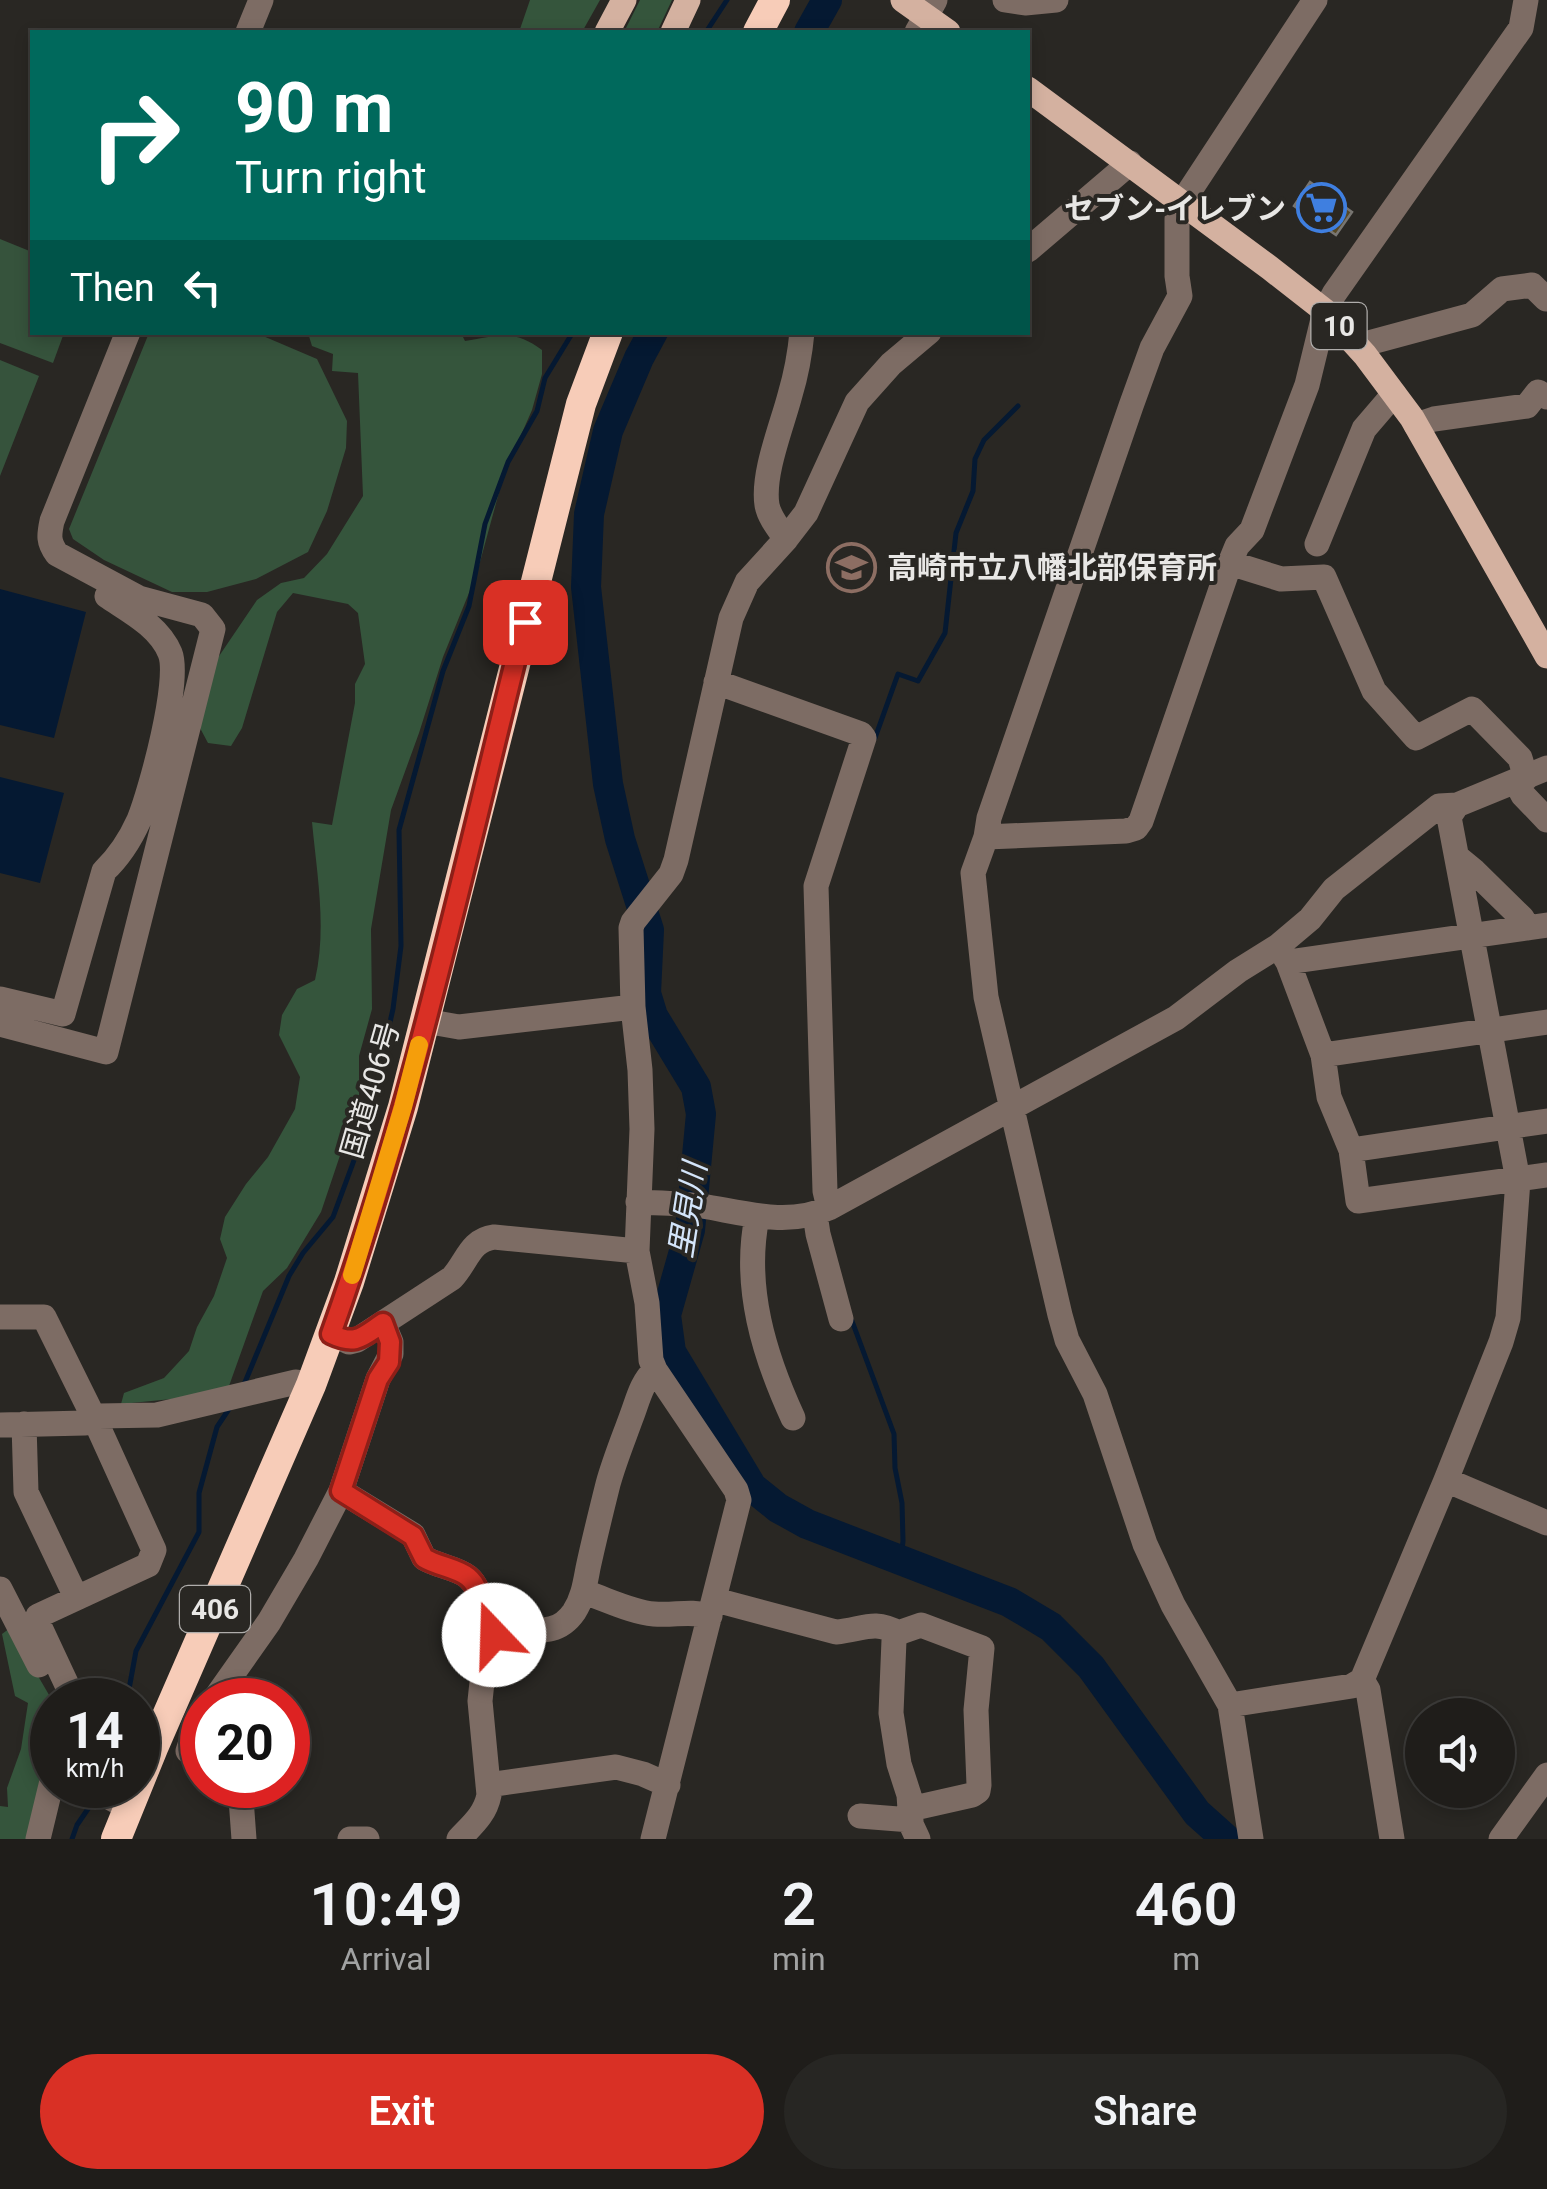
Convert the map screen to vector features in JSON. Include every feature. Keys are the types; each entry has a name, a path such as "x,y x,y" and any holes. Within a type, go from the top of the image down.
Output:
{"highway":[{"path":"759,30 775,0"},
{"name":"国道406号","path":"160,1730 311,1385 370,1216 426,1022 564,467 581,404 607,335"},
{"name":"国道406号","path":"108,1808 116,1839"}],"main road":[{"path":"609,30 624,0"},
{"path":"674,30 688,0"},
{"path":"903,0 932,21"},
{"name":"10","path":"1030,91 1270,268 1325,311 1360,349 1416,425 1547,656"}],"street":[{"path":"249,30 262,0"},
{"path":"1005,0 1056,0"},
{"path":"1250,1834 1230,1705 1173,1606 1152,1559 1095,1394 1067,1340 986,997 973,873 1131,406 1152,348 1180,296 1176,219 1180,204 1316,0"},
{"path":"986,837 1126,832 1141,821 1230,563 1237,546 1252,530 1307,385 1325,311 1521,28 1526,0"},
{"path":"1030,248 1130,163"},
{"path":"1360,349 1372,342 1472,316 1502,290 1532,285 1547,299"},
{"path":"0,999 63,1014 104,872 121,855 139,819 173,679 173,661 161,637 57,554 48,536 127,335"},
{"path":"786,539 767,506 767,486 802,335"},
{"path":"652,1839 718,1609 739,1500 651,1360 647,1303 637,1251 641,1109 629,938 633,922 671,874 676,860 731,618 746,582 806,512 857,402 891,364 925,335"},
{"path":"1416,425 1527,406 1538,392 1547,398"},
{"path":"1317,544 1364,429 1394,394"},
{"path":"0,1024 106,1052 213,629 202,615 140,598 57,554"},
{"path":"1230,563 1281,579 1324,577 1374,691 1416,738 1472,710 1520,758 1530,776 1524,796 1547,820"},
{"path":"716,682 864,738 816,886 825,1191 818,1234 841,1319"},
{"path":"1283,954 1334,888 1439,806 1457,805 1530,776"},
{"path":"1230,1705 1352,1686 1362,1680 1446,1480 1508,1318 1518,1180 1448,816 1457,805"},
{"path":"1457,858 1522,918 1538,926"},
{"path":"638,1202 692,1205 781,1218 822,1211 1176,1018 1238,971 1283,954 1538,926"},
{"path":"1283,954 1323,1055 1329,1097 1351,1150 1358,1202 1547,1175"},
{"path":"426,1022 459,1027 502,1024 633,1007"},
{"path":"1323,1055 1547,1022"},
{"path":"1351,1150 1547,1121"},
{"path":"757,1216 755,1307 770,1365 794,1418"},
{"path":"331,1334 349,1342 357,1340 452,1278 482,1238 637,1251"},
{"path":"0,1317 44,1317 154,1550 148,1565 38,1616 64,1678"},
{"path":"230,1678 270,1622 341,1491 378,1379 389,1362 390,1342 383,1323"},
{"path":"459,1839 486,1809 488,1785 480,1701 486,1644 506,1628 539,1632 558,1628 575,1610 584,1592 609,1482 642,1386 655,1370"},
{"path":"76,1597 26,1492 12,1424 86,1423 100,1416 157,1415 296,1382 311,1385"},
{"path":"1446,1480 1547,1523"},
{"path":"341,1491 413,1536 424,1558 468,1576 478,1593 486,1626 494,1635"},
{"path":"0,1589 46,1678"},
{"path":"584,1592 657,1614 718,1609 836,1632 876,1624 898,1633"},
{"path":"860,1816 913,1822 978,1791 976,1710 982,1648 921,1624 898,1633 894,1640 890,1701 913,1822"},
{"path":"1362,1680 1368,1690 1392,1839"},
{"path":"488,1785 616,1767 668,1785"},
{"path":"1501,1839 1547,1775"},
{"path":"38,1839 45,1808"},
{"path":"242,1808 244,1839"},
{"path":"350,1839 367,1839"}],"green space":[{"path":"530,0 600,0 583,30 520,30"},
{"path":"640,0 672,0 658,30 625,30"},
{"path":"0,239 30,251 30,335 63,335 53,363 0,343"},
{"path":"148,335 261,335 317,359 347,421 346,448 327,511 308,552 256,579 207,592 172,592 104,560 73,539 69,529"},
{"path":"309,335 462,335 465,341 513,336 542,350 542,374 532,410 504,474 477,573 443,657 391,810 371,929 372,1009 359,1056 359,1099 321,1212 287,1268 263,1291 229,1386 182,1398 121,1404 124,1393 164,1378 189,1351 227,1258 220,1239 225,1217 268,1157 295,1109 300,1077 279,1035 282,1015 297,989 315,980 319,960 321,921 312,822 332,825 355,703 355,684 365,664 358,613 348,604 293,593 277,612 242,728 231,746 208,743 200,728 213,665 257,600 281,583 304,578 327,554 363,496 358,373 332,371 333,354 312,346"},
{"path":"0,360 39,376 0,476"},
{"path":"10,1628 39,1678 30,1678 30,1808 43,1808 36,1839 0,1839 0,1806 8,1807 7,1788 21,1749 28,1703 15,1696 2,1634"}],"water":[{"path":"0,589 86,612 54,738 0,725"},
{"path":"0,777 64,793 40,883 0,873"}],"building":[{"path":"1310,182 1352,212 1336,235 1294,206"}],"waterway":[{"path":"707,30 727,0"},
{"name":"里見川","path":"810,30 827,0"},
{"path":"243,1387 289,1276 333,1217 366,1128 393,1009 401,946 399,830 443,671 469,606 485,524 508,462 537,411 545,378 571,335"},
{"name":"里見川","path":"651,335 608,431 589,514 586,587 608,784 620,839 649,930 646,993 653,1016 696,1087 701,1114 690,1230 666,1315 671,1352 752,1487 807,1524 1009,1602 1051,1627 1091,1667 1197,1813 1226,1839"},
{"path":"875,738 898,674 918,681 945,633 956,533 973,491 975,459 984,440 1018,406"},
{"path":"852,1321 894,1434 902,1503 901,1560"},
{"path":"131,1678 136,1651 199,1532 199,1493 217,1427 229,1409"},
{"path":"72,1839 89,1808"}],"slow traffic":[{"path":"352,1275 419,1045"}],"place":[{"name":"セブン-イレブン","path":"1321,208"},
{"name":"高崎市立八幡北部保育所","path":"852,567"}],"route":[{"path":"494,1635 486,1626 478,1593 468,1576 432,1564 424,1558 413,1536 341,1491 378,1379 391,1354 383,1323 349,1342 331,1334 403,1107 525,622"}]}
